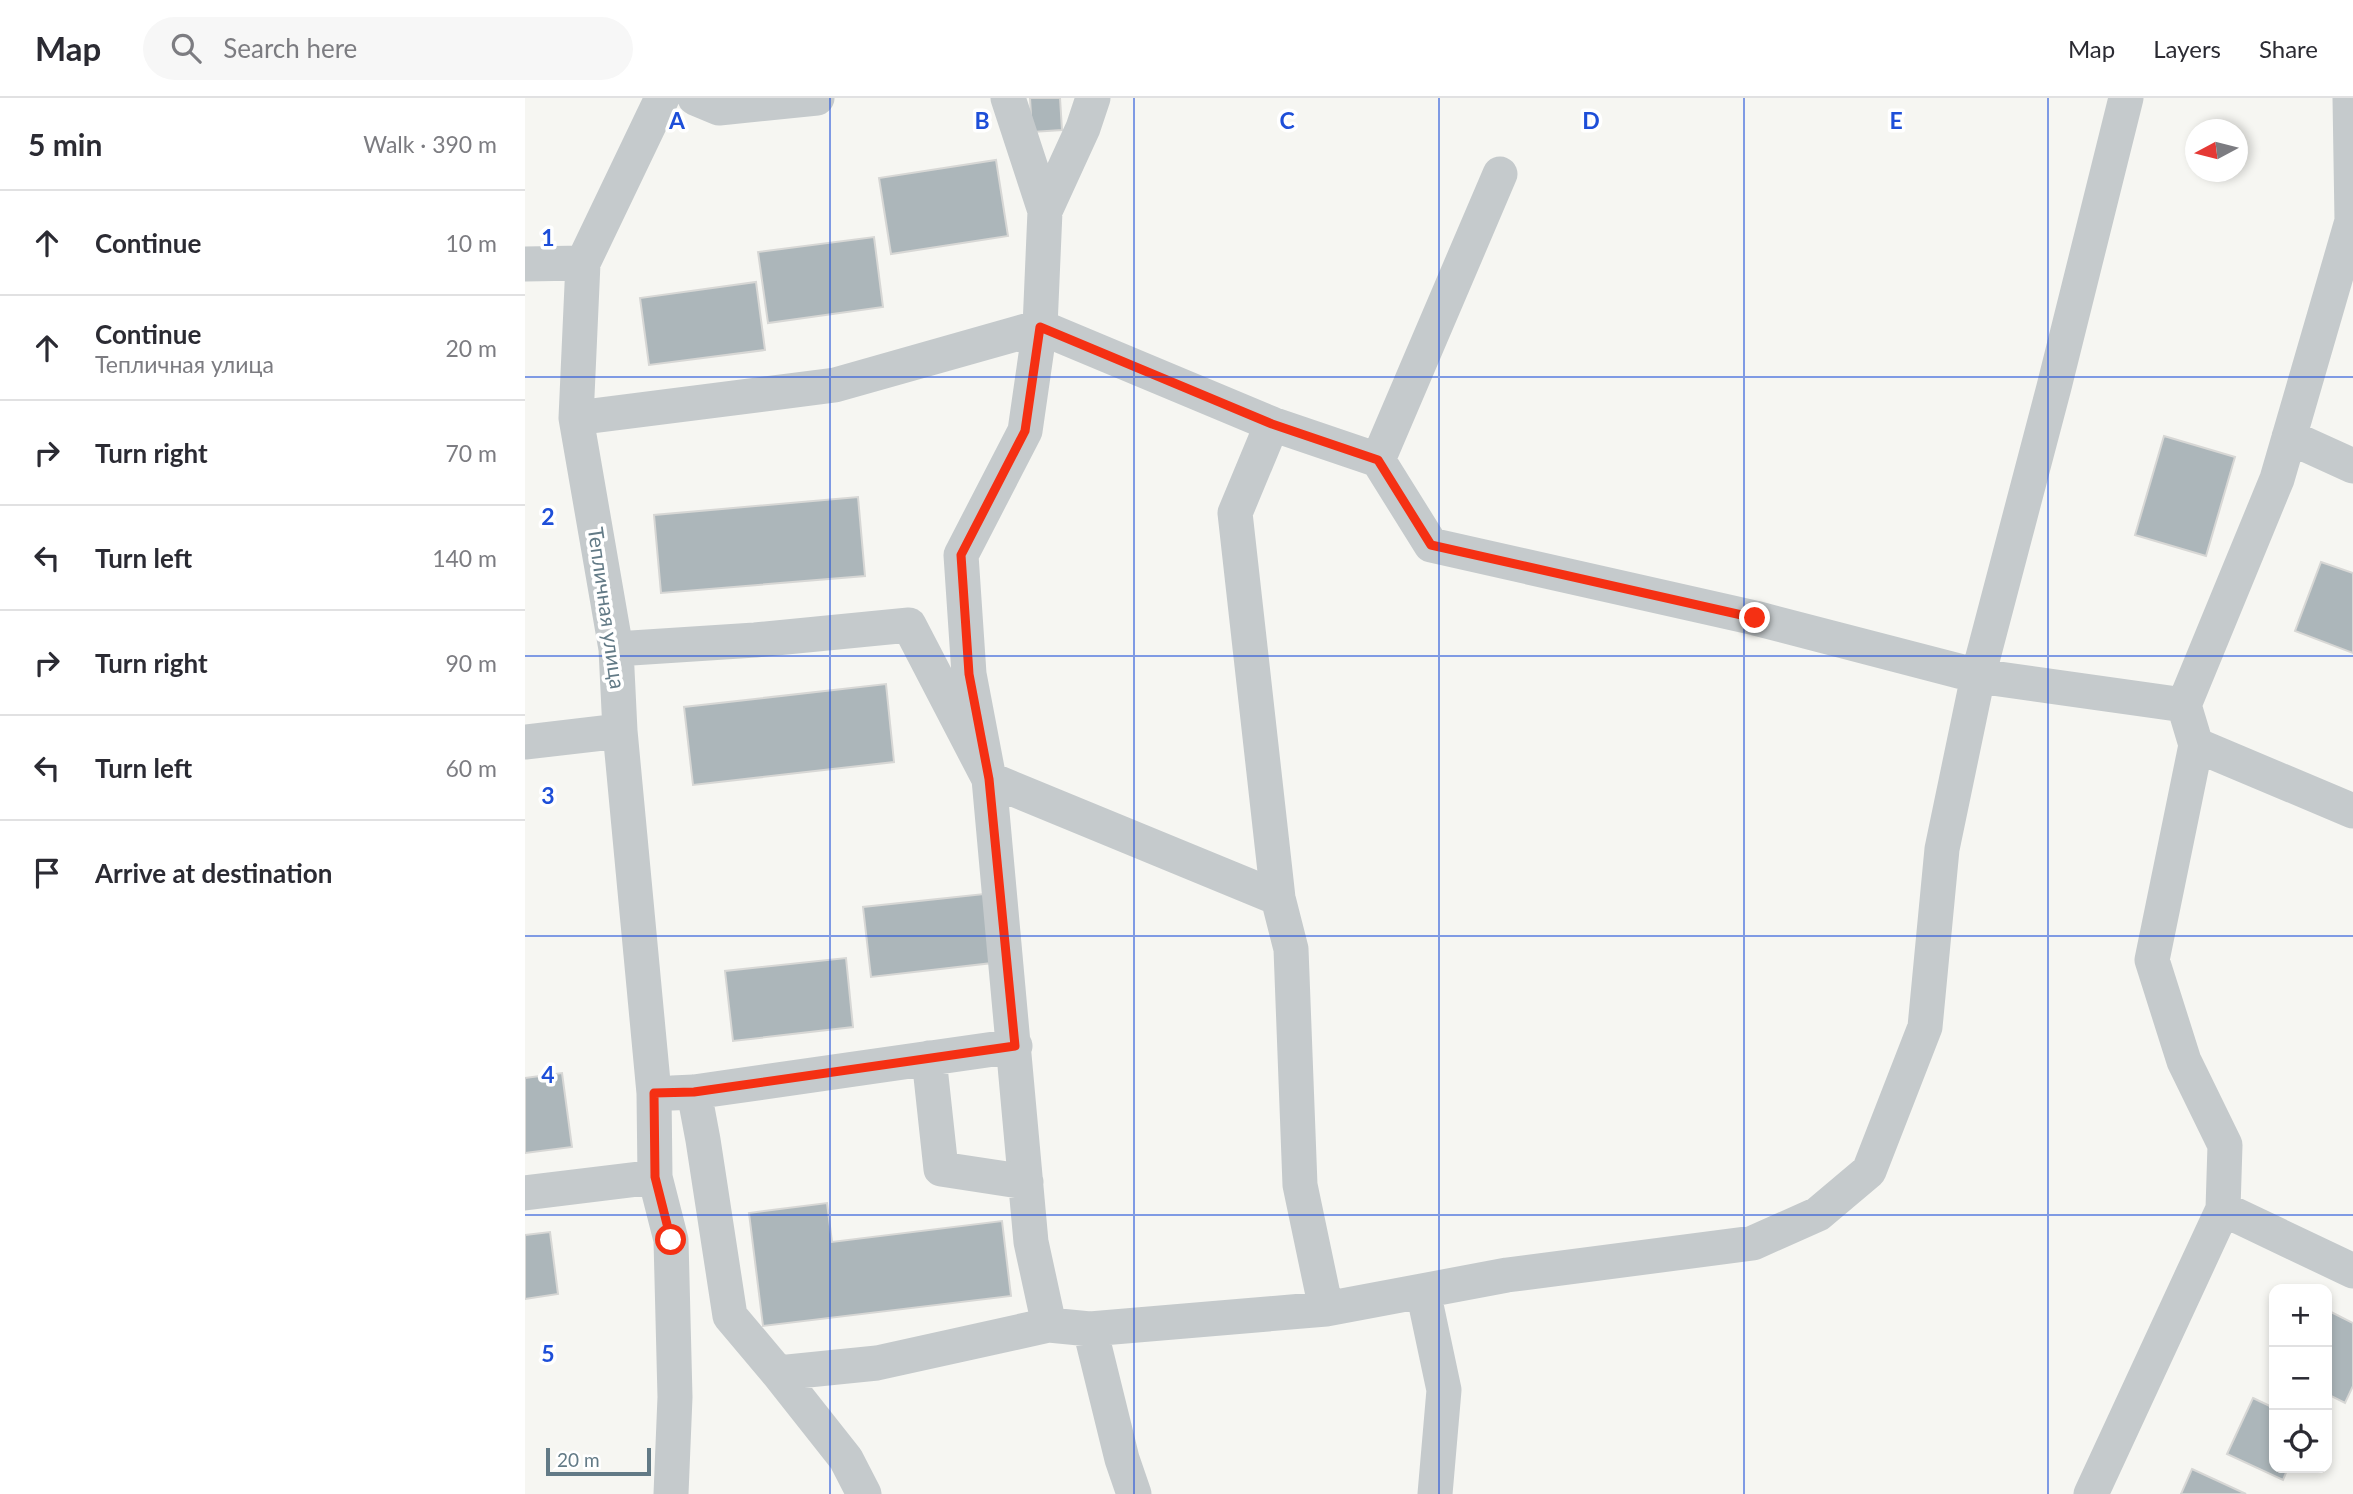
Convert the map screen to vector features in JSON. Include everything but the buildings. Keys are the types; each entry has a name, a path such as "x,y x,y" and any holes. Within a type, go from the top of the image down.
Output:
{"street":[{"name":"Тепличная улица","path":"662,98 583,263 576,418 616,649 654,1093 655,1177 671,1240 675,1397 671,1494"},
{"path":"695,98 719,107 817,98"},
{"path":"1008,98 1045,211 1040,327 1025,431 961,555 969,674 989,779 1031,1242 1049,1325"},
{"path":"1045,211 1083,128 1093,98"},
{"path":"778,1373 877,1363 1049,1325 1090,1329 1326,1309 1507,1275 1753,1243 1818,1214 1868,1171 1925,1027 1942,849 1978,676 2126,98"},
{"path":"2091,1494 2223,1209 2225,1145 2184,1061 2152,960 2196,745 2184,705 2277,478 2352,221 2350,98"},
{"path":"1378,460 1500,174"},
{"path":"525,264 583,263"},
{"path":"576,418 835,385 1040,327 1272,424 1378,460 1431,545 1755,618 1978,676 2184,705"},
{"path":"1272,424 1235,513 1277,898 1291,949 1300,1185 1326,1309"},
{"path":"2289,437 2353,466"},
{"path":"616,649 755,640 909,625 989,779 1277,898"},
{"path":"525,742 621,730"},
{"path":"2196,745 2353,811"},
{"path":"654,1093 694,1092 1015,1046"},
{"path":"929,1058 941,1169 1026,1182"},
{"path":"694,1092 730,1316 846,1460 864,1494"},
{"path":"525,1193 655,1177"},
{"path":"2223,1209 2353,1271"},
{"path":"1423,1291 1444,1390 1435,1494"},
{"path":"1090,1329 1122,1459 1134,1494"}],"route":[{"path":"671,1240 655,1177 654,1093 694,1092 1015,1046 989,779 969,674 961,555 1025,431 1040,327 1272,424 1378,460 1431,545 1755,618"}]}
